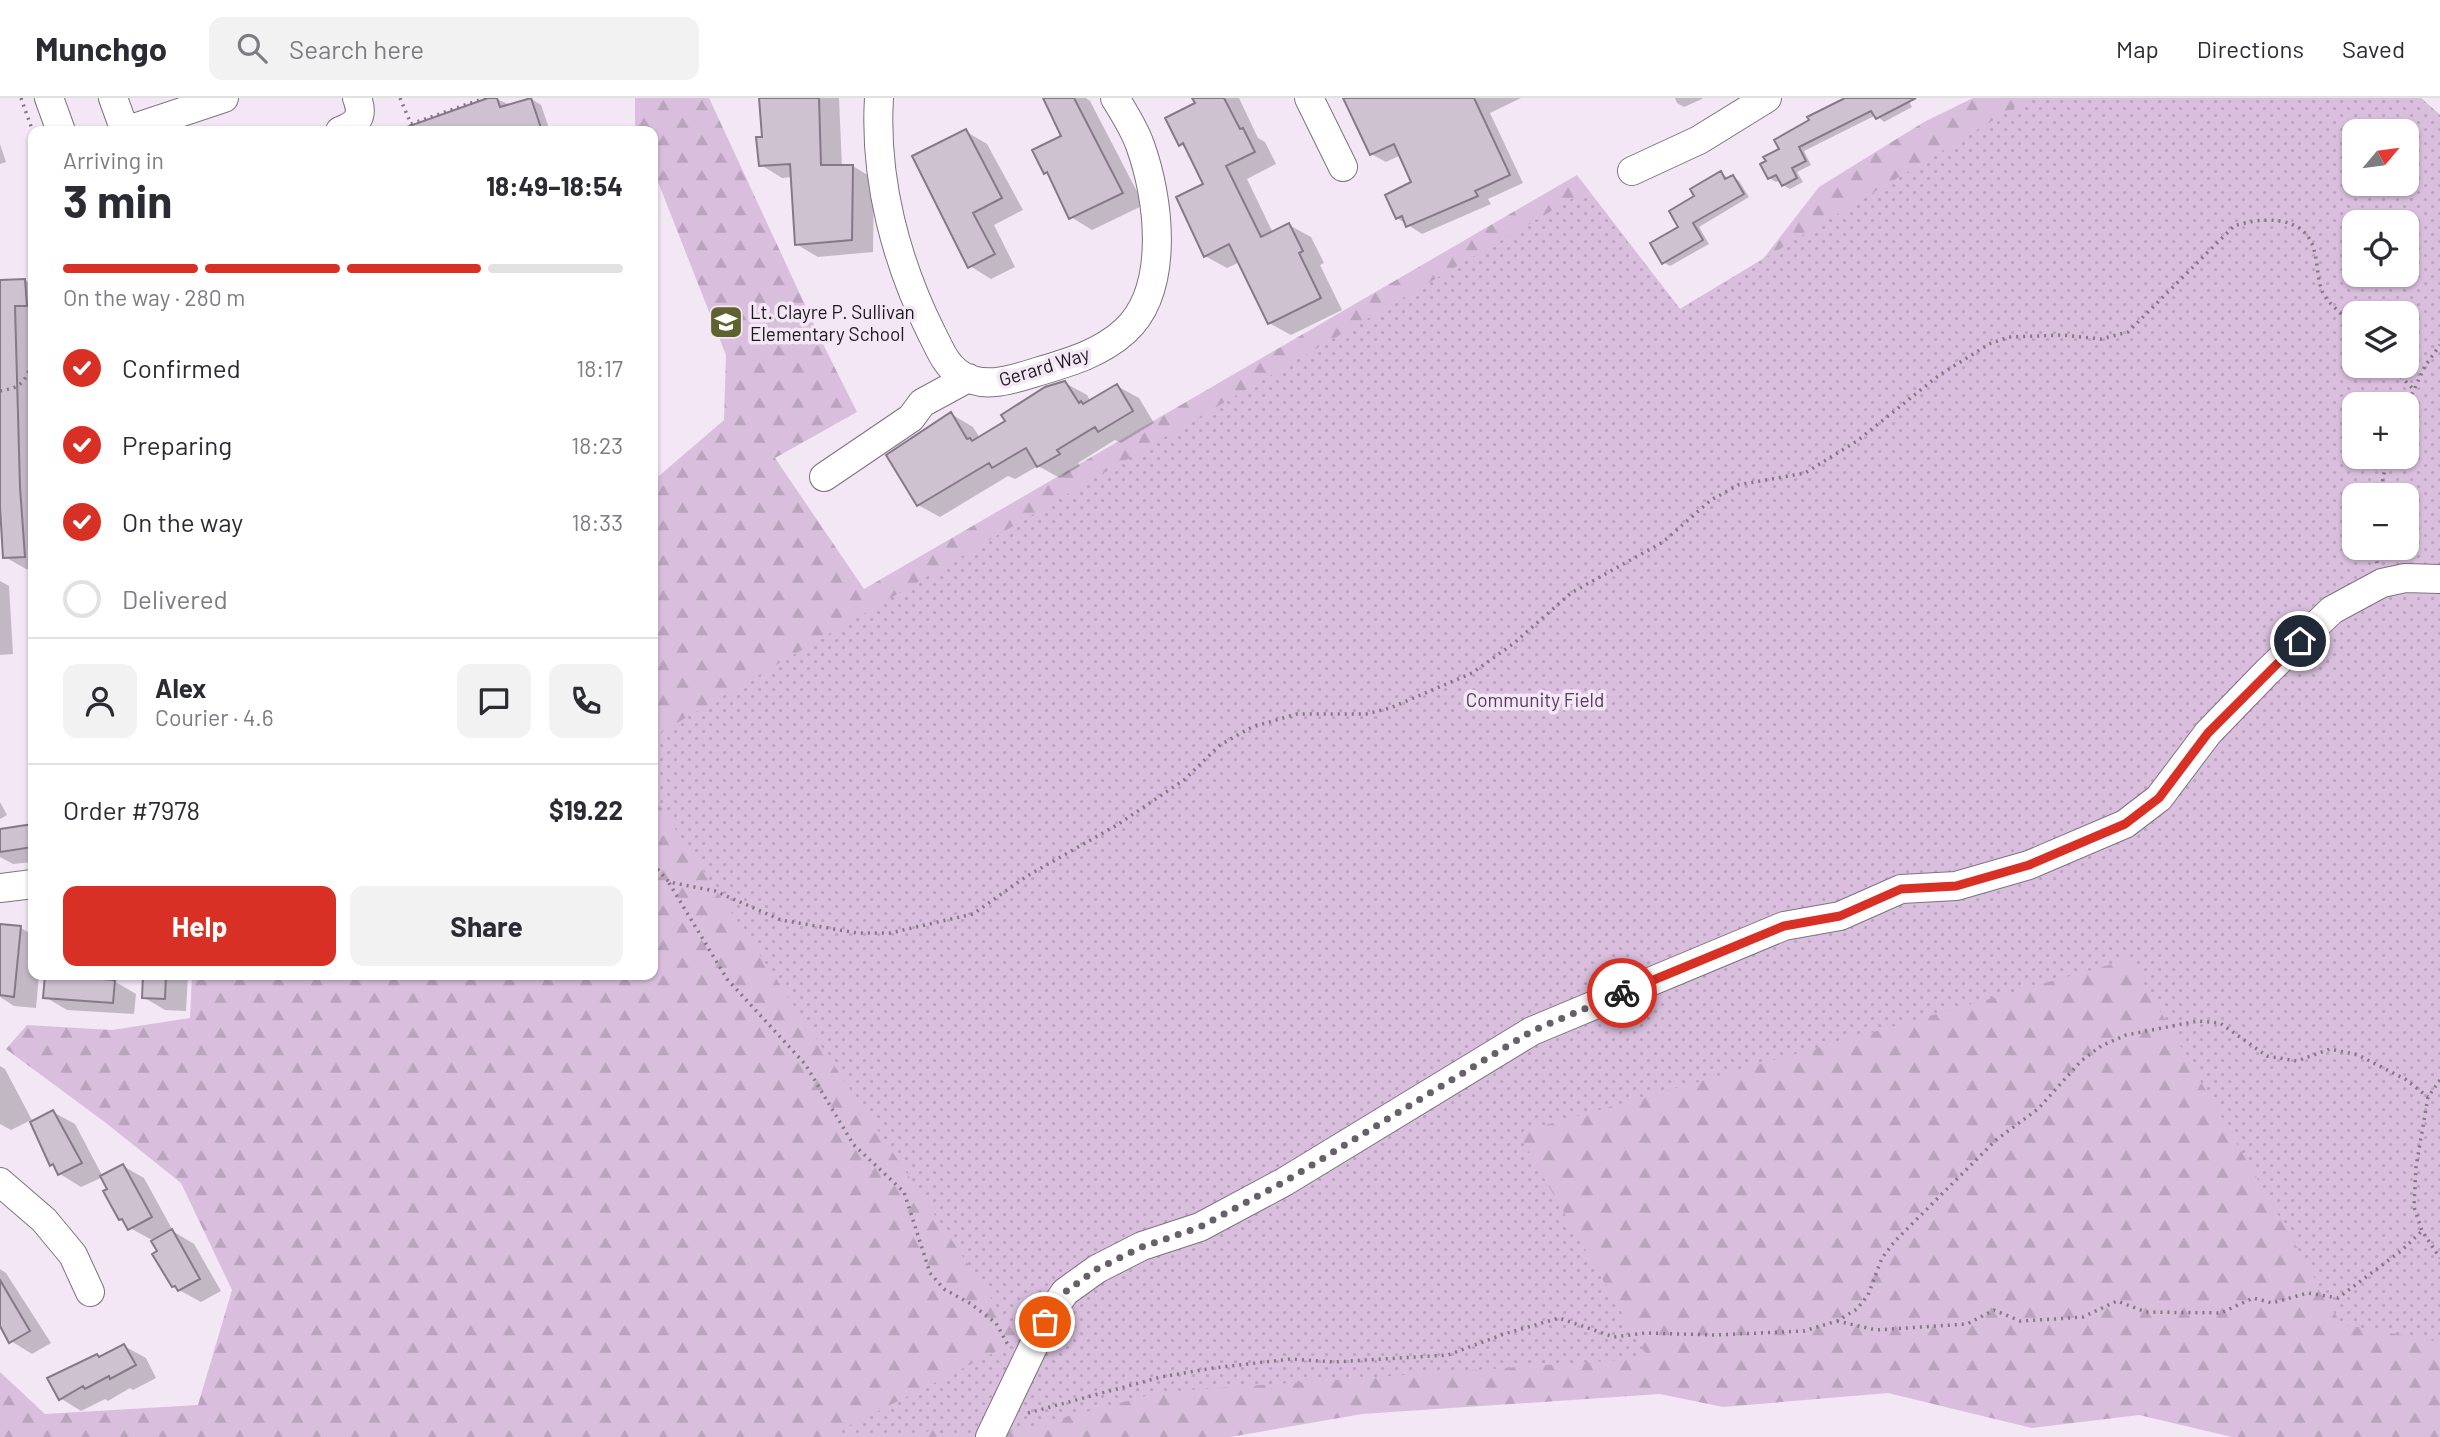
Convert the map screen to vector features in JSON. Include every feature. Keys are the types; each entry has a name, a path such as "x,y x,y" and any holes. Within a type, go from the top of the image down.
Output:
{"street":[{"path":"49,98 59,126"},
{"path":"113,98 123,126"},
{"path":"140,126 224,98"},
{"path":"352,126 359,118 361,109 357,98"},
{"path":"879,98 880,152 885,193 901,260 914,296 946,361 957,373 968,378"},
{"name":"Gerard Way","path":"968,378 990,383 1007,381 1083,357 1102,348 1126,331 1145,304 1154,274 1157,245 1153,199 1139,143 1115,98"},
{"path":"1309,98 1343,167"},
{"path":"1632,172 1699,140 1761,99"},
{"path":"824,477 911,418 922,403 968,378"},
{"path":"990,1437 1045,1322 1065,1292 1097,1269 1142,1247 1200,1227 1284,1182 1532,1031 1784,926 1840,916 1901,889 1956,886 2029,865 2125,824 2159,798 2208,733 2332,610 2382,583 2405,578 2440,579"},
{"path":"0,887 28,884"},
{"path":"0,1182 44,1220 74,1255 90,1292"}],"path":[{"path":"21,98 31,126"},
{"path":"400,98 411,124 485,98"},
{"path":"669,882 715,891 781,920 857,933 890,933 973,914 1027,876 1139,810 1184,780 1220,745 1252,727 1297,714 1366,714 1390,708 1472,673 1513,645 1571,593 1663,542 1711,500 1738,485 1805,473 1857,441 1938,376 1989,344 2009,337 2063,335 2101,339 2128,331 2234,226 2255,219 2284,220 2302,231 2313,246 2323,294 2342,314"},
{"path":"2402,378 2414,390 2425,366 2440,345"},
{"path":"0,391 14,389 25,381 28,373"},
{"path":"658,870 669,882 727,979 805,1064 853,1144 904,1192 930,1273 944,1289 971,1304 996,1323 1022,1370"},
{"path":"1023,1414 1161,1377 1213,1368 1290,1359 1334,1362 1448,1355 1504,1334 1559,1318 1614,1337 1645,1333 1715,1335 1804,1331 1837,1321 1857,1309 1868,1295 1882,1258 1895,1241 1996,1140 2038,1109 2081,1061 2101,1046 2126,1035 2198,1021 2220,1023 2267,1056 2297,1061 2330,1049 2358,1055 2405,1079 2428,1097"},
{"path":"2440,1080 2428,1097 2416,1167 2414,1207 2422,1231 2440,1258"},
{"path":"1837,1321 1876,1330 1968,1324 1994,1310 2020,1321 2083,1317 2117,1301 2146,1312 2221,1313 2253,1298 2272,1303 2308,1293 2338,1298 2401,1251 2422,1231"}],"green space":[{"name":"Community Field","path":"635,98 709,98 857,412 775,458 864,589 1577,175 1680,309 1763,259 1819,187 1924,122 1973,98 2421,98 2440,115 2440,1437 2232,1437 2139,1415 2032,1428 1888,1393 1723,1407 1660,1394 1362,1414 1230,1437 0,1437 0,1372 45,1414 198,1405 232,1290 181,1183 6,1049 27,1025 112,1030 190,1018 192,980 658,980 658,477 724,420 726,355 658,182 658,126 636,126"},
{"name":"Community Field","path":"2030,98 2421,98 2440,115 2440,1342 2341,1324 2130,959 1518,1133 1648,1358 1161,1392 991,1437 938,1437 936,1427 918,1437 827,1437 1019,1340 658,803 658,734 1587,190 1680,309"}],"building":[{"path":"488,98 497,98 500,107 531,98 540,126 409,126"},
{"path":"759,98 819,98 821,165 853,165 852,240 795,245 790,164 759,166 756,137 762,137"},
{"path":"1043,98 1074,98 1123,193 1069,219 1047,172 1044,174 1032,150 1061,136"},
{"path":"1192,98 1224,98 1255,152 1226,166 1261,237 1289,223 1303,251 1299,253 1321,298 1268,324 1229,244 1204,257 1176,197 1203,184 1183,143 1179,146 1165,118 1195,103"},
{"path":"1343,98 1474,98 1510,175 1475,191 1478,196 1406,227 1402,216 1396,219 1385,195 1411,182 1394,144 1370,155"},
{"path":"1845,98 1916,98 1876,119 1871,111 1799,147 1806,161 1792,168 1797,178 1782,186 1776,175 1768,179 1760,164 1766,161 1763,157 1779,149 1774,140 1809,120 1807,117"},
{"path":"966,129 1002,198 973,213 995,254 968,268 912,156"},
{"path":"1721,171 1725,179 1733,175 1744,194 1693,223 1703,240 1662,264 1650,243 1678,227 1669,211 1694,196 1690,189"},
{"path":"25,279 27,306 15,306 20,487 25,557 3,558 0,507 0,280"},
{"path":"1065,381 1079,403 1081,401 1083,404 1117,384 1133,411 1098,432 1095,427 1057,450 1060,454 1037,467 1026,448 992,468 989,463 917,506 886,455 951,412 967,439 972,441 1005,421 1001,415 1045,387"},
{"path":"28,825 28,848 0,852 0,829"},
{"path":"0,924 21,926 14,997 0,995"},
{"path":"45,980 115,980 113,1003 43,998"},
{"path":"143,980 166,980 165,999 142,998"},
{"path":"53,1110 82,1163 58,1175 53,1164 50,1166 30,1122"},
{"path":"123,1164 152,1217 128,1230 122,1219 119,1220 103,1191 107,1189 100,1176"},
{"path":"172,1229 200,1279 178,1291 175,1286 172,1287 152,1254 157,1251 151,1241"},
{"path":"0,1280 30,1331 9,1343 0,1326"},
{"path":"124,1344 136,1365 85,1389 83,1386 59,1400 47,1378"}],"way so far":[{"path":"1045,1322 1065,1292 1097,1269 1142,1247 1200,1227 1284,1182 1532,1031 1622,993"}],"place":[{"name":"Lt. Clayre P. Sullivan Elementary School","path":"726,322"}],"route":[{"path":"1622,993 1784,926 1840,916 1901,889 1956,886 2029,865 2125,824 2159,798 2208,733 2300,641"}]}
